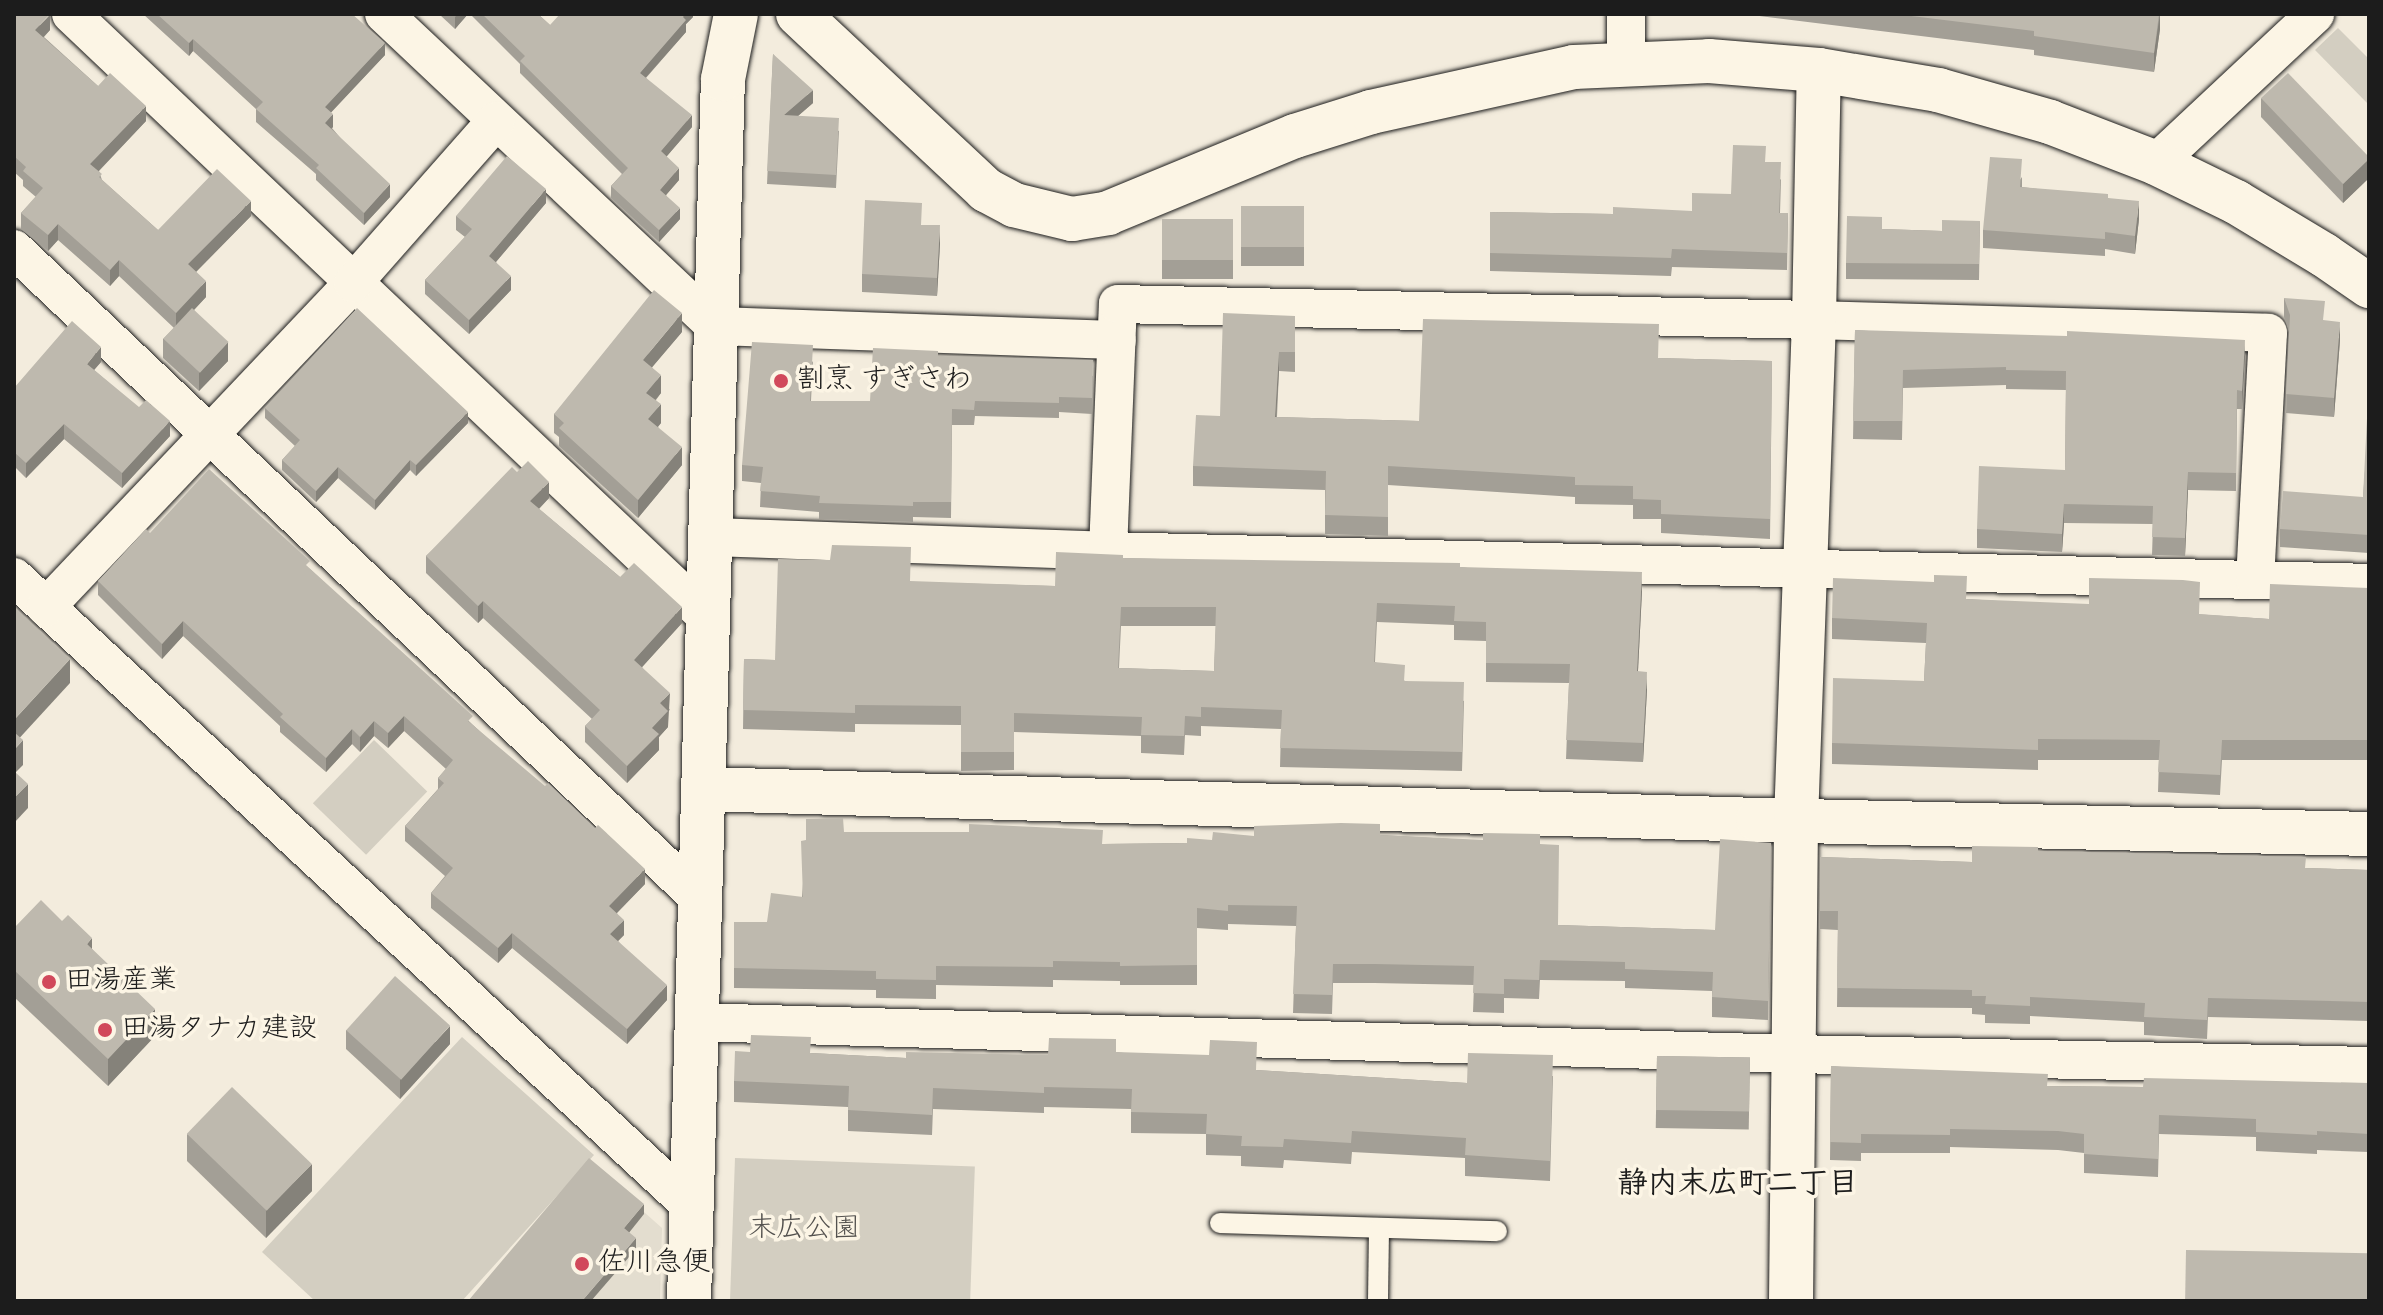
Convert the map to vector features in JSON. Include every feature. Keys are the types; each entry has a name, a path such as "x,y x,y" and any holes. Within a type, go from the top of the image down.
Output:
{"street":[{"path":"71,14 708,618"},
{"path":"384,14 715,326 1117,340"},
{"path":"689,1301 723,79 736,14"},
{"path":"798,14 986,190 1014,205 1072,219 1108,213 1295,136 1371,112 1560,70 1626,63 1709,61 1819,70 1938,90 2050,122 2156,163 2236,202 2369,286"},
{"path":"1626,14 1626,63"},
{"path":"2156,163 2315,14"},
{"path":"1791,1301 1796,821 1814,320 1819,70"},
{"path":"46,607 353,283 496,121"},
{"path":"14,249 698,897"},
{"path":"1108,551 1118,304 1814,320 2268,333 2255,580"},
{"path":"710,537 1108,551 2369,583"},
{"path":"14,577 690,1205"},
{"path":"703,789 1796,821 2369,834"},
{"path":"696,1022 1793,1054 2369,1066"}],"lane":[{"path":"1220,1223 1497,1231"},
{"path":"1378,1301 1379,1228"}],"shaded area":[{"name":"佐川急便","path":"590,1164 662,1228 660,1301 470,1301"}],"green space":[{"path":"2338,28 2369,59 2369,105 2315,50"},
{"path":"374,740 427,791 366,855 313,803"},
{"path":"462,1037 594,1155 462,1301 315,1301 262,1252"},
{"name":"末広公園","path":"735,1158 975,1166 970,1301 730,1301"}],"building":[{"path":"14,14 50,14 35,30 98,86 110,73 146,106 90,164 102,174 99,177 158,230 217,169 251,201 188,264 206,281 176,313 119,260 110,270 58,224 48,235 21,213 43,188 23,171 26,167 14,156"},
{"path":"157,14 352,14 385,43 325,107 333,114 325,123 390,184 364,213 316,168 319,165 256,109 263,102 193,39 189,43"},
{"path":"482,14 538,14 550,25 560,14 685,14 683,17 686,20 640,73 692,115 661,151 679,168 660,190 680,208 659,230 611,186 628,168 520,61 525,56"},
{"path":"1895,14 2159,14 2154,53 2034,36 2034,31"},
{"path":"773,54 813,90 784,115 839,118 836,175 767,171"},
{"path":"2288,73 2369,157 2343,184 2261,98"},
{"path":"1733,145 1766,146 1765,162 1781,162 1779,213 1788,213 1787,253 1672,249 1671,258 1490,253 1490,212 1613,214 1613,207 1692,211 1692,193 1731,194"},
{"path":"507,156 546,189 489,256 511,276 469,320 425,280 472,229 456,216"},
{"path":"1990,157 2022,159 2020,187 2108,194 2108,198 2139,201 2135,236 2105,232 2105,239 1983,230"},
{"path":"865,200 922,203 921,225 940,225 937,278 862,274"},
{"path":"1241,206 1304,206 1304,247 1241,247"},
{"path":"1847,216 1882,217 1882,229 1942,231 1942,220 1980,221 1979,264 1846,263"},
{"path":"1162,219 1233,219 1233,260 1162,260"},
{"path":"654,290 682,313 643,360 661,375 646,393 661,404 648,419 682,447 638,500 559,428 564,423 554,414"},
{"path":"2284,298 2325,301 2323,320 2340,322 2334,398 2286,394 2290,315"},
{"path":"192,308 229,342 200,373 163,339"},
{"path":"357,308 468,412 416,465 410,460 375,500 338,467 316,491 282,460 300,440 265,408"},
{"path":"1223,313 1295,316 1295,352 1279,352 1275,417 1419,421 1423,319 1659,324 1658,358 1772,361 1770,519 1661,514 1661,500 1633,499 1633,486 1575,485 1575,477 1388,466 1388,517 1325,515 1326,471 1193,466 1196,415 1220,416"},
{"path":"72,321 101,347 87,364 139,407 146,400 170,421 122,473 64,424 26,463 14,452 14,388"},
{"path":"1855,330 2067,336 2067,331 2245,340 2242,391 2237,390 2236,473 2188,472 2185,538 2152,537 2153,506 2064,504 2062,534 1977,529 1979,466 2065,470 2066,371 2006,370 2006,367 1903,370 1902,421 1853,421"},
{"path":"752,342 813,345 810,401 870,401 873,348 938,351 938,356 1093,360 1092,398 1059,397 1059,403 975,401 974,410 952,409 951,502 913,502 913,506 819,503 820,496 760,491 763,467 742,465"},
{"path":"2367,418 2369,535 2280,529 2283,491 2363,497"},
{"path":"528,461 549,482 530,501 620,577 634,563 682,607 634,660 670,693 660,703 668,711 652,728 659,734 627,766 585,726 600,710 483,601 478,606 426,556 512,467 517,472"},
{"path":"209,469 310,561 306,565 473,716 468,721 545,786 548,783 595,828 598,825 645,869 609,906 624,920 610,934 667,985 627,1029 512,933 498,948 431,893 453,868 405,826 444,783 438,778 453,760 404,716 388,733 374,721 360,737 352,729 326,758 183,621 162,644 98,581 146,529 150,533"},
{"path":"832,545 911,547 910,581 1055,586 1056,552 1123,555 1123,558 1460,563 1460,567 1642,572 1637,671 1647,672 1643,743 1566,740 1570,664 1486,663 1486,622 1454,621 1455,606 1377,603 1374,662 1405,665 1404,681 1464,682 1462,752 1280,748 1282,710 1201,707 1201,717 1185,716 1184,736 1141,735 1142,717 1014,713 1014,752 961,752 961,706 855,705 855,713 743,710 744,659 775,660 778,559 830,560","holes":["1121,607 1216,607 1214,671 1118,668"]},
{"path":"1934,575 1967,576 1966,599 2089,604 2089,578 2200,582 2199,614 2269,619 2270,584 2369,588 2369,740 2222,740 2220,775 2158,772 2160,740 2038,739 2038,750 1832,743 1833,678 1924,681 1927,623 1832,618 1833,578 1934,582"},
{"path":"14,607 70,659 14,720"},
{"path":"14,732 23,740 14,750"},
{"path":"14,771 28,784 14,798"},
{"path":"843,818 844,832 969,832 969,824 1103,830 1102,844 1187,843 1187,838 1212,840 1213,832 1254,836 1254,826 1341,823 1380,824 1380,835 1483,840 1483,833 1540,834 1540,844 1559,845 1558,925 1715,930 1720,839 1771,843 1768,1001 1712,997 1713,972 1625,969 1625,962 1540,960 1539,980 1504,979 1504,994 1473,993 1474,966 1333,964 1332,995 1293,994 1297,906 1228,905 1228,911 1197,908 1197,965 1120,966 1120,962 1053,961 1053,967 936,966 936,980 876,979 876,971 734,968 734,922 767,922 771,893 803,897 801,841 806,840 806,819"},
{"path":"1972,846 2038,847 2038,851 2306,857 2305,868 2369,870 2369,1002 2208,998 2207,1020 2144,1017 2145,1003 2030,997 2030,1006 1985,1004 1986,996 1972,996 1972,990 1837,988 1838,911 1820,911 1820,857 1972,862"},
{"path":"41,900 62,921 68,915 92,938 87,944 155,1009 108,1059 14,970 14,928"},
{"path":"395,976 450,1026 401,1080 346,1030"},
{"path":"751,1035 811,1037 810,1053 906,1058 906,1052 1048,1055 1049,1038 1116,1039 1116,1052 1209,1055 1210,1040 1257,1042 1256,1070 1467,1083 1468,1053 1553,1055 1550,1161 1465,1155 1466,1138 1352,1131 1351,1143 1284,1139 1283,1147 1241,1146 1242,1136 1206,1134 1207,1114 1131,1112 1132,1089 1044,1087 1044,1093 933,1088 932,1115 848,1110 849,1086 734,1081 735,1051 750,1052"},
{"path":"1657,1056 1750,1058 1749,1112 1656,1110"},
{"path":"1831,1066 2048,1074 2047,1086 2143,1087 2144,1078 2369,1083 2369,1134 2256,1132 2256,1119 2159,1115 2158,1159 2084,1154 2084,1134 2058,1131 1950,1129 1950,1135 1861,1134 1861,1143 1830,1142"},
{"path":"232,1087 312,1164 267,1211 187,1134"},
{"name":"佐川急便","path":"589,1158 644,1204 624,1228 636,1238 582,1301 468,1301"},
{"path":"2186,1250 2369,1253 2368,1301 2185,1301"}],"place":[{"name":"割烹 すぎさわ","path":"781,381"},
{"name":"田湯産業","path":"49,982"},
{"name":"田湯タナカ建設","path":"105,1030"},
{"name":"佐川急便","path":"582,1264"}],"district":[{"name":"静内末広町二丁目","path":"1738,1185"}]}
